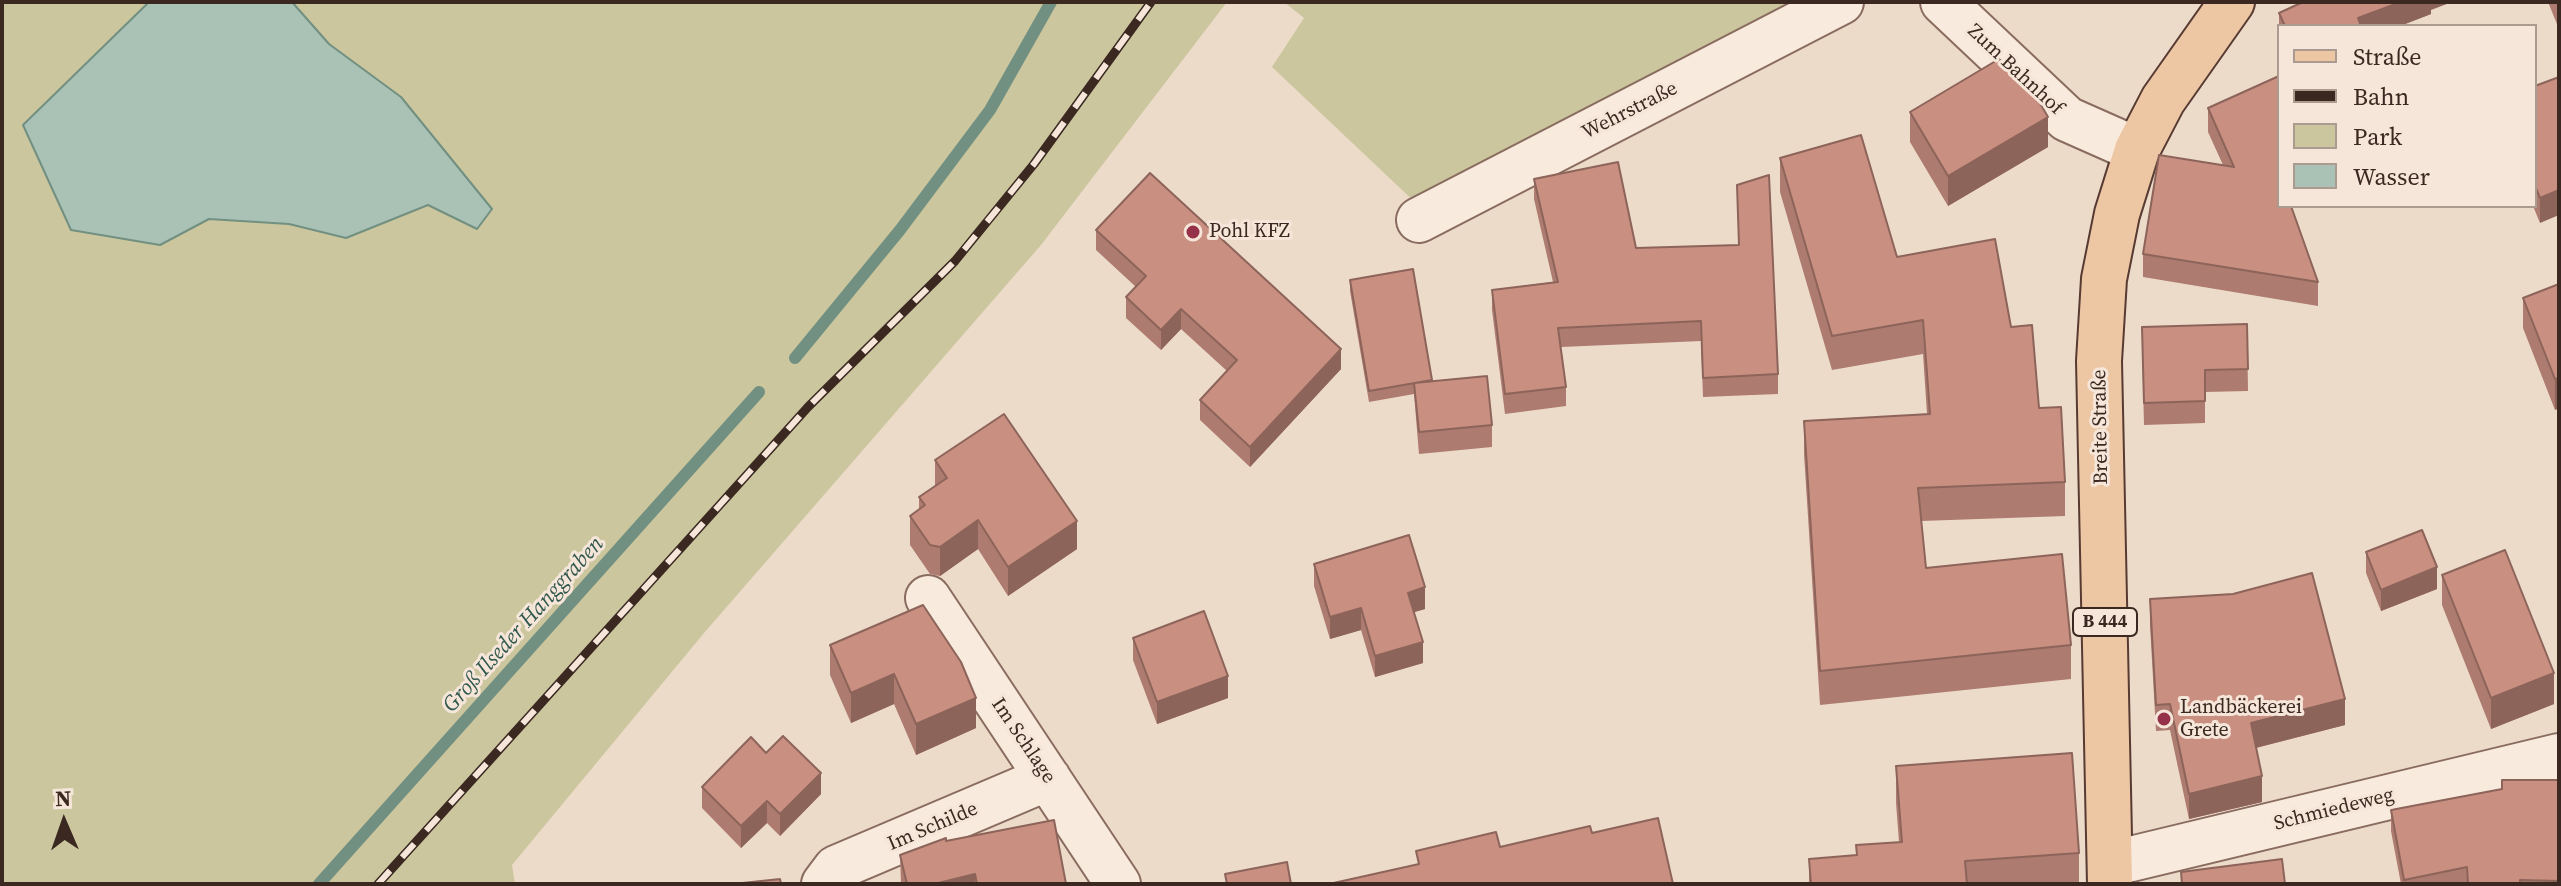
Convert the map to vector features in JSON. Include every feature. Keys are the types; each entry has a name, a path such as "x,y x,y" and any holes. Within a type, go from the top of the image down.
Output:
{"main road":[{"name":"Breite Straße","path":"2110,874 2099,361 2104,279 2117,214 2137,150 2163,100 2232,2"}],"street":[{"name":"Wehrstraße","path":"1419,220 1841,2"},
{"name":"Zum Bahnhof","path":"1943,2 2067,119 2137,150"},
{"name":"Im Schlage","path":"928,598 1118,884"},
{"name":"Schmiedeweg","path":"2110,874 2559,756"},
{"name":"Im Schilde","path":"824,884 836,868 1048,778"}],"green space":[{"path":"2,2 1227,2 1041,245 704,633 512,865 515,884 2,884"},
{"path":"1284,2 1794,2 1418,205 1272,67 1304,18"}],"water":[{"path":"149,2 292,2 329,44 401,97 492,209 477,229 428,205 346,238 289,224 209,219 160,245 71,230 23,125"}],"building":[{"path":"2303,2 2401,2 2358,18 2360,24 2284,24 2279,13"},
{"path":"1999,59 2033,91 2048,117 1948,176 1910,112"},
{"path":"2277,77 2277,208 2292,208 2318,282 2143,254 2159,155 2234,167 2208,108"},
{"path":"2559,77 2559,190 2540,198 2537,191 2537,85"},
{"path":"1861,135 1897,257 1995,239 2011,327 2032,325 2039,408 2061,407 2065,482 1918,488 1926,568 2062,554 2071,645 1820,671 1804,421 1930,414 1923,320 1832,336 1780,158"},
{"path":"1618,162 1636,248 1739,245 1737,185 1769,175 1778,374 1703,378 1701,321 1558,328 1566,387 1505,394 1492,290 1558,282 1534,179"},
{"path":"1150,173 1341,349 1250,447 1200,400 1237,360 1181,309 1161,330 1126,297 1146,276 1096,230"},
{"path":"1413,269 1432,380 1369,391 1350,280"},
{"path":"2559,284 2559,378 2555,379 2523,298"},
{"path":"2247,324 2248,369 2205,370 2205,401 2144,403 2142,327"},
{"path":"1487,376 1492,425 1419,432 1414,383"},
{"path":"1004,414 1077,521 1008,567 978,520 940,547 930,545 910,516 925,505 919,497 947,478 935,460"},
{"path":"2422,530 2437,567 2381,590 2366,552"},
{"path":"1409,535 1425,587 1408,593 1423,642 1375,656 1361,608 1330,617 1314,564"},
{"path":"2505,550 2554,673 2491,698 2442,575"},
{"path":"2312,573 2345,699 2251,723 2262,776 2189,794 2170,704 2156,705 2150,599 2233,594"},
{"path":"923,605 961,662 976,698 916,724 894,674 851,693 830,645"},
{"path":"1204,611 1228,676 1157,702 1133,638"},
{"path":"783,736 821,773 780,814 767,801 741,826 702,787 751,737 766,753"},
{"path":"2072,753 2079,853 1965,861 1967,884 1811,884 1809,859 1857,855 1856,845 1902,842 1896,766"},
{"path":"2502,780 2559,780 2559,881 2468,884 2467,867 2404,880 2391,810 2502,789"},
{"path":"1658,818 1673,884 1329,884 1419,864 1416,851 1496,832 1500,847 1590,826 1592,833"},
{"path":"1054,820 1066,884 977,884 975,874 934,884 907,884 900,855 946,838 946,841"},
{"path":"2282,859 2285,884 2182,884 2181,872"},
{"path":"1287,862 1291,884 1227,884 1225,874"},
{"path":"780,879 781,884 733,884"}],"waterway":[{"name":"Groß Ilseder Hanggraben","path":"795,358 900,230 990,110 1051,2"},
{"name":"Groß Ilseder Hanggraben","path":"319,884 759,392"}],"railway":[{"path":"378,884 808,407 955,261 1034,164 1151,2"}],"place":[{"name":"Pohl KFZ","path":"1193,232"},
{"name":"Landbäckerei Grete","path":"2164,719"}]}
